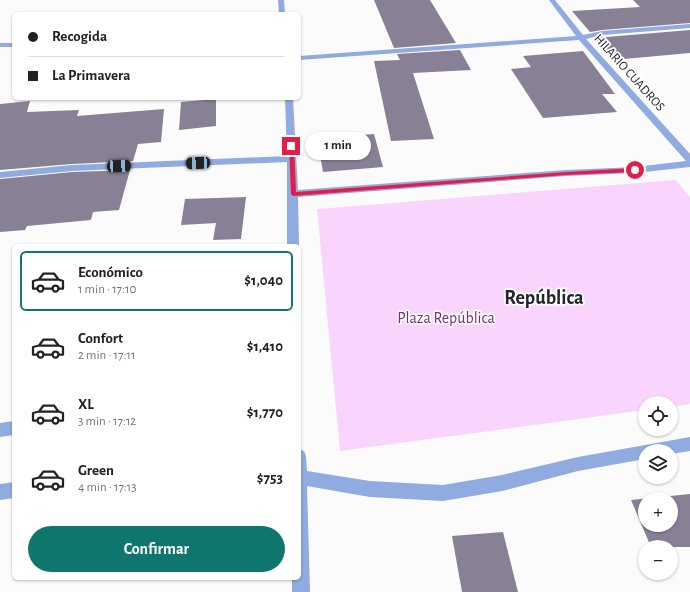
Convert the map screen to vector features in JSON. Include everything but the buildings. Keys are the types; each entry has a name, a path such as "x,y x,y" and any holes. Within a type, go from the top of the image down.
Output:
{"street":[{"path":"281,0 282,12"},
{"name":"HILARIO CUADROS","path":"552,0 581,38 690,160"},
{"path":"301,58 581,38 602,33 690,26"},
{"path":"0,45 12,45"},
{"path":"289,100 294,244"},
{"path":"0,175 72,168 292,159"},
{"path":"293,194 566,173 635,170 690,164"},
{"path":"0,430 12,428"},
{"path":"678,446 690,444"},
{"path":"301,477 370,489 443,493 502,483 578,464 638,453"},
{"path":"0,492 12,490"},
{"path":"301,554 302,592"}],"green space":[{"name":"Plaza República","path":"676,180 690,197 690,404 678,406 678,396 638,396 638,411 340,451 317,209"}],"district":[{"name":"República","path":"544,298"}],"route":[{"path":"291,146 293,194 566,173 635,170"}]}
